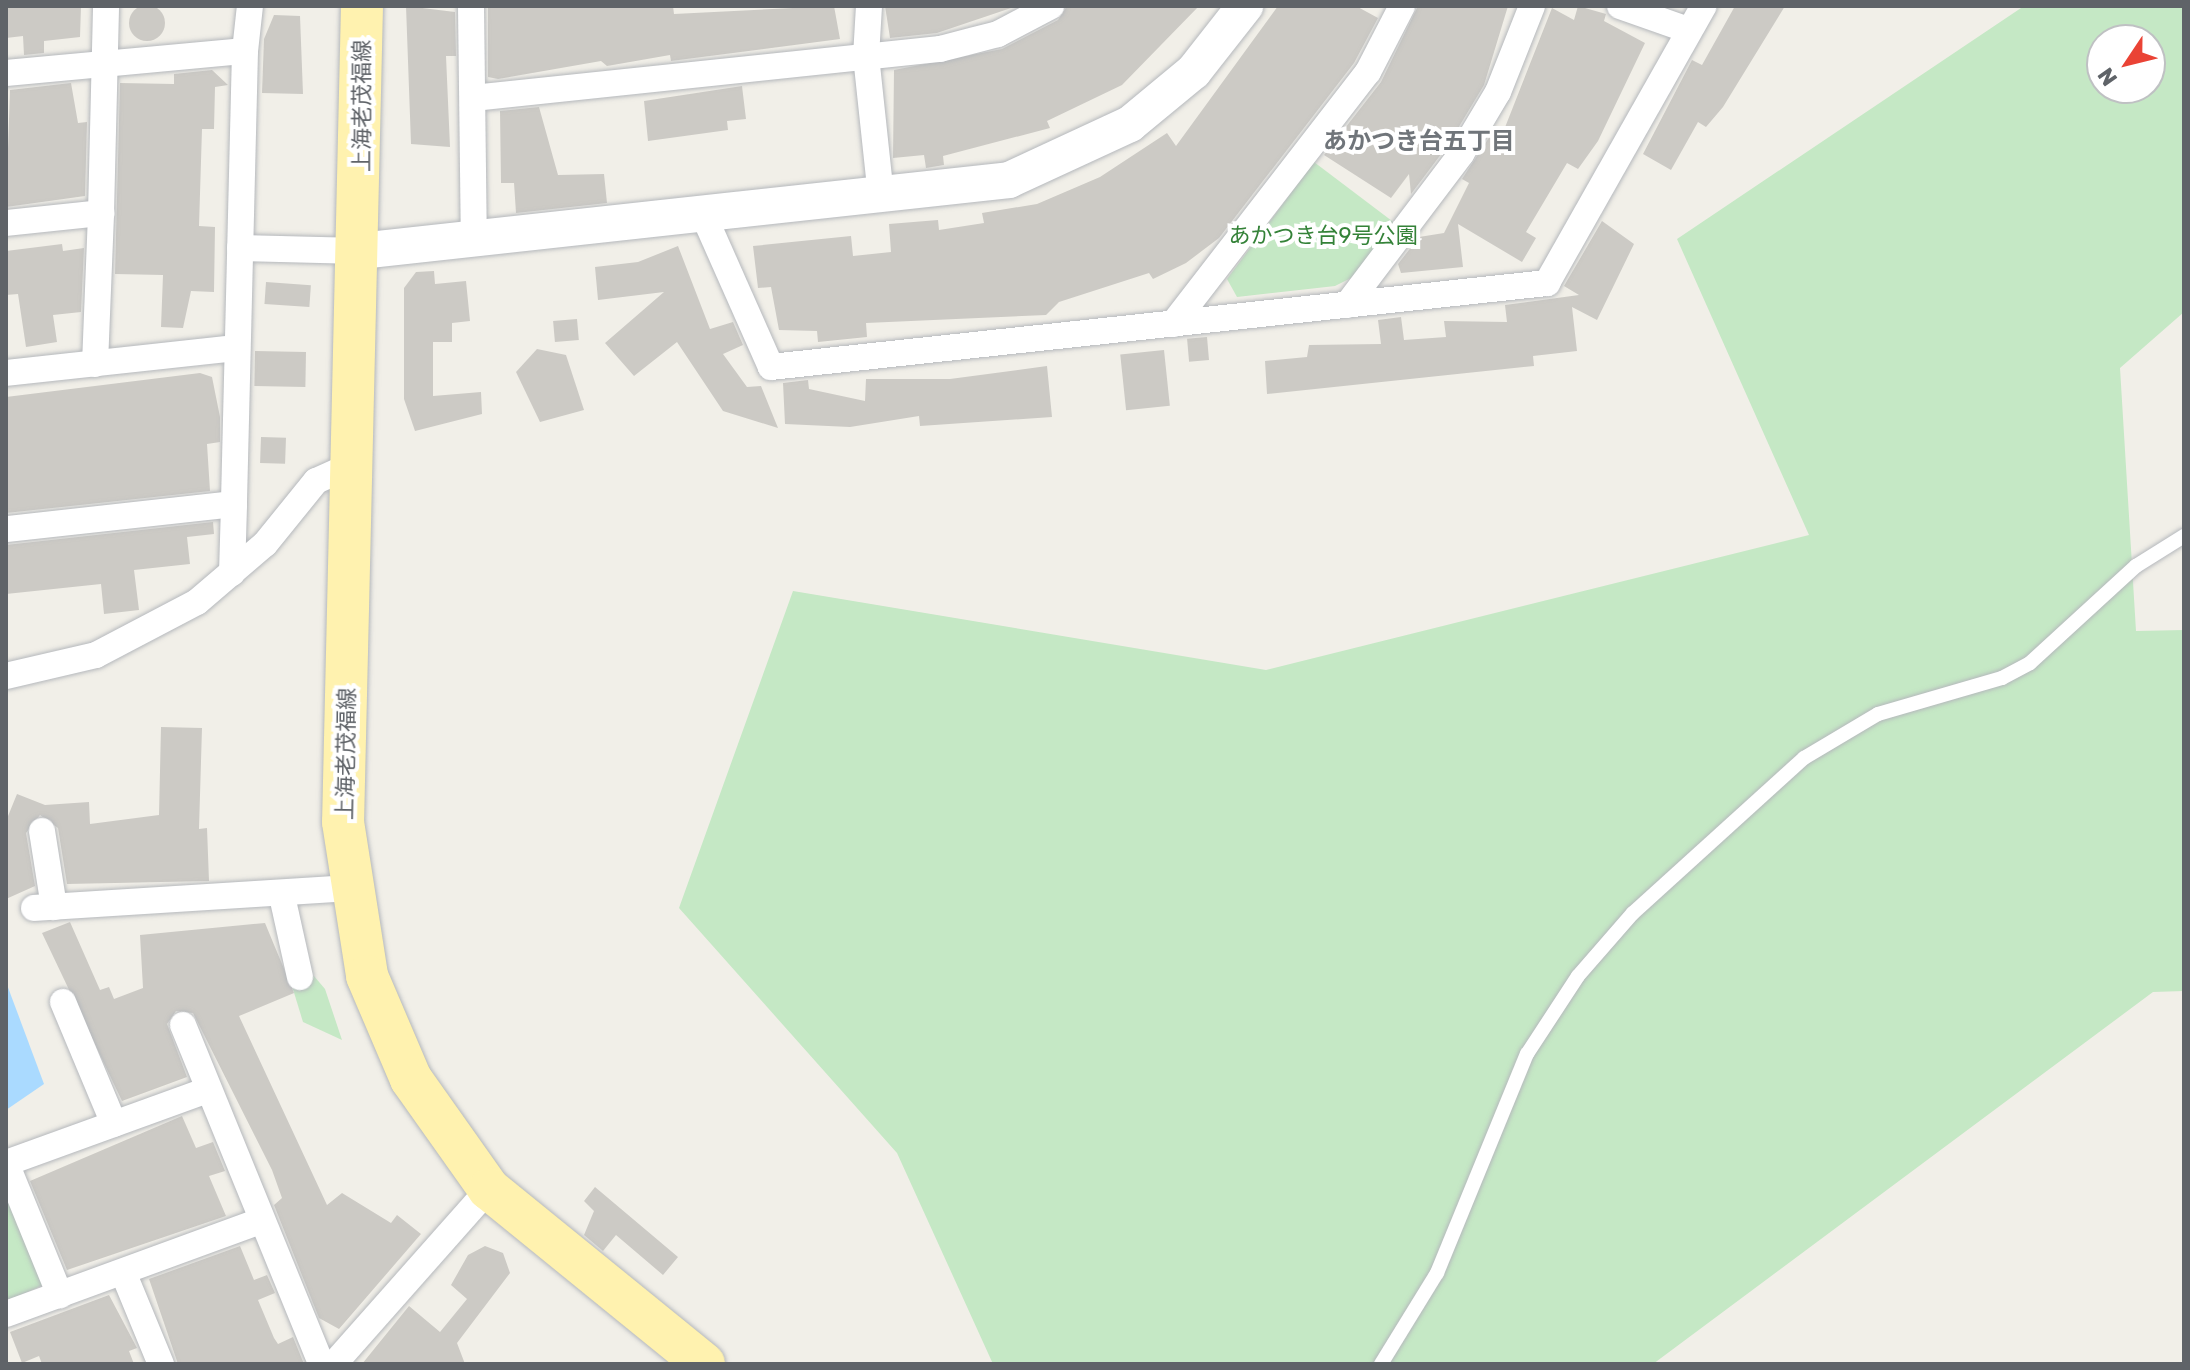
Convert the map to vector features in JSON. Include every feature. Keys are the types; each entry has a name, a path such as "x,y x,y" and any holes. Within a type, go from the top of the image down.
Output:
{"main road":[{"name":"上海老茂福線","path":"362,6 360,251 343,822 349,888 367,976 393,1044 489,1189 704,1364"}],"street":[{"path":"95,364 106,6"},
{"path":"232,573 245,51 250,6"},
{"path":"471,6 474,242"},
{"path":"869,6 866,56 881,197"},
{"path":"473,98 866,56 982,39 1051,6"},
{"path":"240,248 360,251 474,242 978,187 1073,156 1172,91 1245,6"},
{"path":"1173,324 1368,72 1402,6"},
{"path":"1347,305 1461,154 1498,92 1532,6"},
{"path":"1620,6 1688,30"},
{"path":"704,216 771,367 1547,283 1704,6"},
{"path":"6,73 245,51"},
{"path":"6,223 101,213"},
{"path":"6,373 237,348"},
{"path":"6,676 132,640 232,573 316,481 354,464"},
{"path":"6,529 234,504"},
{"path":"42,831 44,908 282,896 349,888"},
{"path":"282,896 300,977"},
{"path":"63,1002 114,1124"},
{"path":"183,1025 260,1221 321,1364"},
{"path":"60,1295 6,1163 208,1090"},
{"path":"334,1364 489,1189"},
{"path":"6,1314 260,1221"},
{"path":"123,1272 161,1364"}],"lane":[{"path":"1381,1364 1437,1273 1527,1054 1578,976 1633,913 1804,758 1878,714 2002,678 2030,663 2136,566 2184,536"}],"green space":[{"path":"2024,6 2184,6 2184,312 2120,368 2136,631 2184,630 2184,991 2153,992 1653,1364 993,1364 897,1153 679,908 793,591 1266,670 1809,535 1677,239"},
{"name":"あかつき台9号公園","path":"1314,162 1396,224 1357,275 1335,286 1237,297 1227,279"},
{"path":"314,976 325,989 342,1040 303,1022 292,986"},
{"path":"6,1188 43,1285 6,1302"}],"water":[{"path":"6,982 44,1084 6,1110"}],"building":[{"path":"147,5 160,10 165,23 160,36 147,41 134,36 129,23 134,10"},
{"path":"6,6 81,6 80,37 44,41 44,53 24,55 23,36 6,38"},
{"path":"406,6 455,12 456,56 446,56 450,147 411,144"},
{"path":"488,6 673,6 674,14 834,6 840,39 671,61 670,55 607,66 601,61 498,79 488,77"},
{"path":"885,6 1017,6 937,33 890,38"},
{"path":"1067,6 1199,6 1122,85 1047,121 1050,128 943,156 944,165 926,168 924,155 893,158 894,70 1002,49 1058,20"},
{"path":"1278,6 1356,6 1378,18 1354,63 1219,238 1186,263 1153,279 1149,273 1059,302 1046,315 866,323 867,337 818,342 817,331 779,330 771,287 758,288 753,246 851,236 853,256 891,252 889,224 938,220 939,230 984,223 982,213 1037,204 1100,177 1167,133 1176,146"},
{"path":"1418,6 1508,6 1484,85 1448,145 1411,194 1409,174 1391,198 1324,155 1381,82"},
{"path":"1578,6 1606,14 1604,21 1645,43 1598,141 1578,169 1567,163 1526,232 1536,238 1522,262 1458,224 1463,267 1401,273 1398,264 1419,237 1444,233 1469,183 1462,179 1494,130 1502,135 1552,8 1574,20"},
{"path":"1735,6 1785,6 1723,107 1706,127 1698,122 1671,170 1643,154 1692,60 1702,65"},
{"path":"274,15 300,16 303,94 262,93 264,39"},
{"path":"212,70 228,85 215,87 214,129 202,129 199,226 215,227 214,292 191,291 183,328 161,327 163,275 115,274 120,83 174,84 174,74"},
{"path":"71,83 78,123 87,122 85,196 6,207 10,90"},
{"path":"742,86 746,119 727,121 728,130 648,141 644,101"},
{"path":"539,107 558,175 604,174 607,203 516,213 514,183 501,183 500,111"},
{"path":"1602,221 1634,244 1597,320 1572,307 1577,351 1533,356 1534,366 1267,394 1265,361 1307,357 1309,345 1381,344 1378,320 1401,317 1404,340 1446,337 1444,321 1507,322 1505,305 1579,295 1564,286"},
{"path":"62,244 63,251 84,248 81,312 53,315 57,342 26,347 18,294 6,295 6,251"},
{"path":"678,246 710,329 733,322 743,345 723,354 747,387 761,386 778,428 723,411 677,342 634,376 605,343 664,292 598,300 595,267 638,262"},
{"path":"434,271 435,284 466,281 470,321 452,323 452,342 433,342 433,396 481,392 482,414 415,431 404,399 404,288 416,272"},
{"path":"266,282 311,285 309,307 264,304"},
{"path":"577,319 579,340 555,342 553,321"},
{"path":"1207,337 1209,360 1189,362 1187,339"},
{"path":"537,349 566,355 584,410 540,422 516,372"},
{"path":"1164,350 1170,406 1126,410 1120,355"},
{"path":"255,351 306,352 305,387 254,386"},
{"path":"1047,366 1052,417 920,426 919,416 850,427 785,424 783,383 808,380 809,389 865,401 866,379 950,379"},
{"path":"200,373 212,377 220,417 220,442 207,444 210,491 6,513 6,397"},
{"path":"261,437 286,438 285,464 260,463"},
{"path":"213,522 214,534 187,537 190,564 134,570 139,610 104,614 101,584 6,594 6,545"},
{"path":"161,727 202,728 199,829 207,828 209,881 67,884 58,828 40,815 26,833 35,886 6,899 6,821 17,794 45,805 89,802 90,824 159,815"},
{"path":"70,922 100,990 109,987 114,999 143,988 140,935 265,923 294,993 239,1016 327,1205 342,1193 391,1223 397,1215 421,1234 339,1329 319,1318 274,1205 282,1198 272,1170 193,1013 176,1011 167,1024 187,1077 122,1101 42,933"},
{"path":"182,1116 196,1148 213,1142 225,1171 209,1176 226,1216 67,1270 30,1181"},
{"path":"595,1187 678,1257 663,1275 616,1235 603,1251 584,1235 594,1211 584,1201"},
{"path":"240,1246 254,1280 267,1275 275,1293 258,1300 274,1338 278,1344 293,1337 304,1364 178,1364 149,1279"},
{"path":"485,1246 503,1253 510,1273 457,1343 465,1364 362,1364 409,1306 440,1332 467,1299 451,1285 468,1255"},
{"path":"109,1295 137,1348 129,1351 134,1364 42,1364 39,1356 22,1363 10,1332"}],"district":[{"name":"あかつき台五丁目","path":"1419,142"}]}
